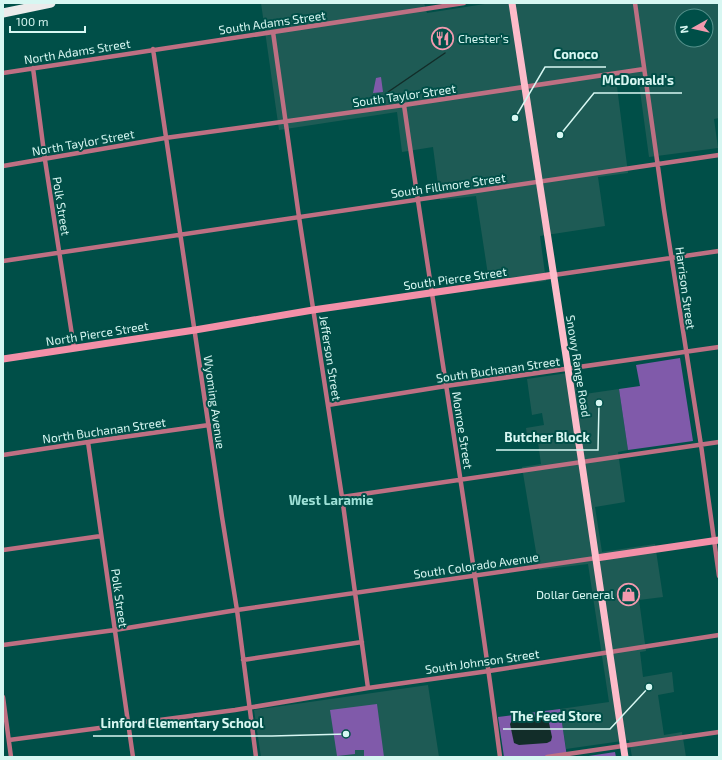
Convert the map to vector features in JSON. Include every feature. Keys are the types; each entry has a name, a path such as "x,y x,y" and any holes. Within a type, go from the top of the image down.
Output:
{"highway":[{"path":"3,13 51,3"}],"main road":[{"name":"Snowy Range Road","path":"512,3 582,463 624,757"},
{"name":"South Pierce Street","path":"195,330 313,310 554,275"},
{"name":"North Pierce Street","path":"3,359 195,330"},
{"name":"South Colorado Avenue","path":"596,558 716,540"}],"street":[{"name":"South Adams Street","path":"153,49 464,3"},
{"name":"Harrison Street","path":"635,3 685,352 716,540 719,576"},
{"name":"Jefferson Street","path":"273,32 299,217 342,497 368,688"},
{"name":"North Adams Street","path":"3,73 153,49"},
{"name":"Wyoming Avenue","path":"153,49 165,138 237,610 256,757"},
{"name":"Polk Street","path":"33,68 44,160 74,348"},
{"name":"South Taylor Street","path":"165,138 525,88 644,69"},
{"name":"Monroe Street","path":"404,105 475,575 500,757"},
{"name":"North Taylor Street","path":"3,166 165,138"},
{"name":"South Fillmore Street","path":"3,261 719,155"},
{"name":"South Pierce Street","path":"554,275 719,251"},
{"name":"South Buchanan Street","path":"328,405 446,386 719,347"},
{"name":"North Buchanan Street","path":"3,455 209,425"},
{"name":"Polk Street","path":"88,442 133,757"},
{"path":"342,497 719,442"},
{"path":"3,550 101,536"},
{"name":"South Colorado Avenue","path":"3,645 115,630 237,610 596,558"},
{"name":"South Johnson Street","path":"9,740 249,708 368,688 489,671 719,635"},
{"path":"243,660 362,642"},
{"path":"3,697 12,757"},
{"path":"547,757 719,732"}],"shaded area":[{"path":"261,3 424,3 427,13 491,3 719,3 719,118 714,119 718,148 649,157 638,76 616,79 628,173 598,177 605,226 540,236 546,281 490,288 476,196 440,200 433,147 402,152 397,112 279,130"},
{"path":"381,77 383,92 373,93 376,78"},
{"path":"680,358 693,441 628,450 619,389 640,386 636,365"},
{"path":"574,372 578,395 619,389 628,450 618,452 625,502 595,507 602,552 655,544 663,597 639,600 646,651 640,652 643,677 672,672 674,692 658,695 664,735 682,732 686,757 632,757 629,740 566,749 560,709 609,702 588,564 539,570 522,467 541,464 537,435 527,436 526,428 544,425 542,413 532,415 527,379"},
{"path":"428,685 439,757 261,757 254,710"},
{"path":"377,704 384,757 364,757 364,750 355,750 355,754 337,756 330,710"},
{"path":"560,709 567,757 504,757 498,717"},
{"path":"543,716 548,718 552,737 551,741 547,743 519,745 514,743 510,724 512,720"},
{"path":"615,752 616,757 582,757"}],"waterway":[{"path":"388,92 445,53"}],"place":[{"name":"Chester's","path":"443,38"},
{"name":"Conoco","path":"515,118"},
{"name":"McDonald's","path":"560,135"},
{"name":"Butcher Block","path":"599,403"},
{"name":"Dollar General","path":"629,594"},
{"name":"The Feed Store","path":"649,687"},
{"name":"Linford Elementary School","path":"346,734"}],"district":[{"name":"West Laramie","path":"331,500"}]}
